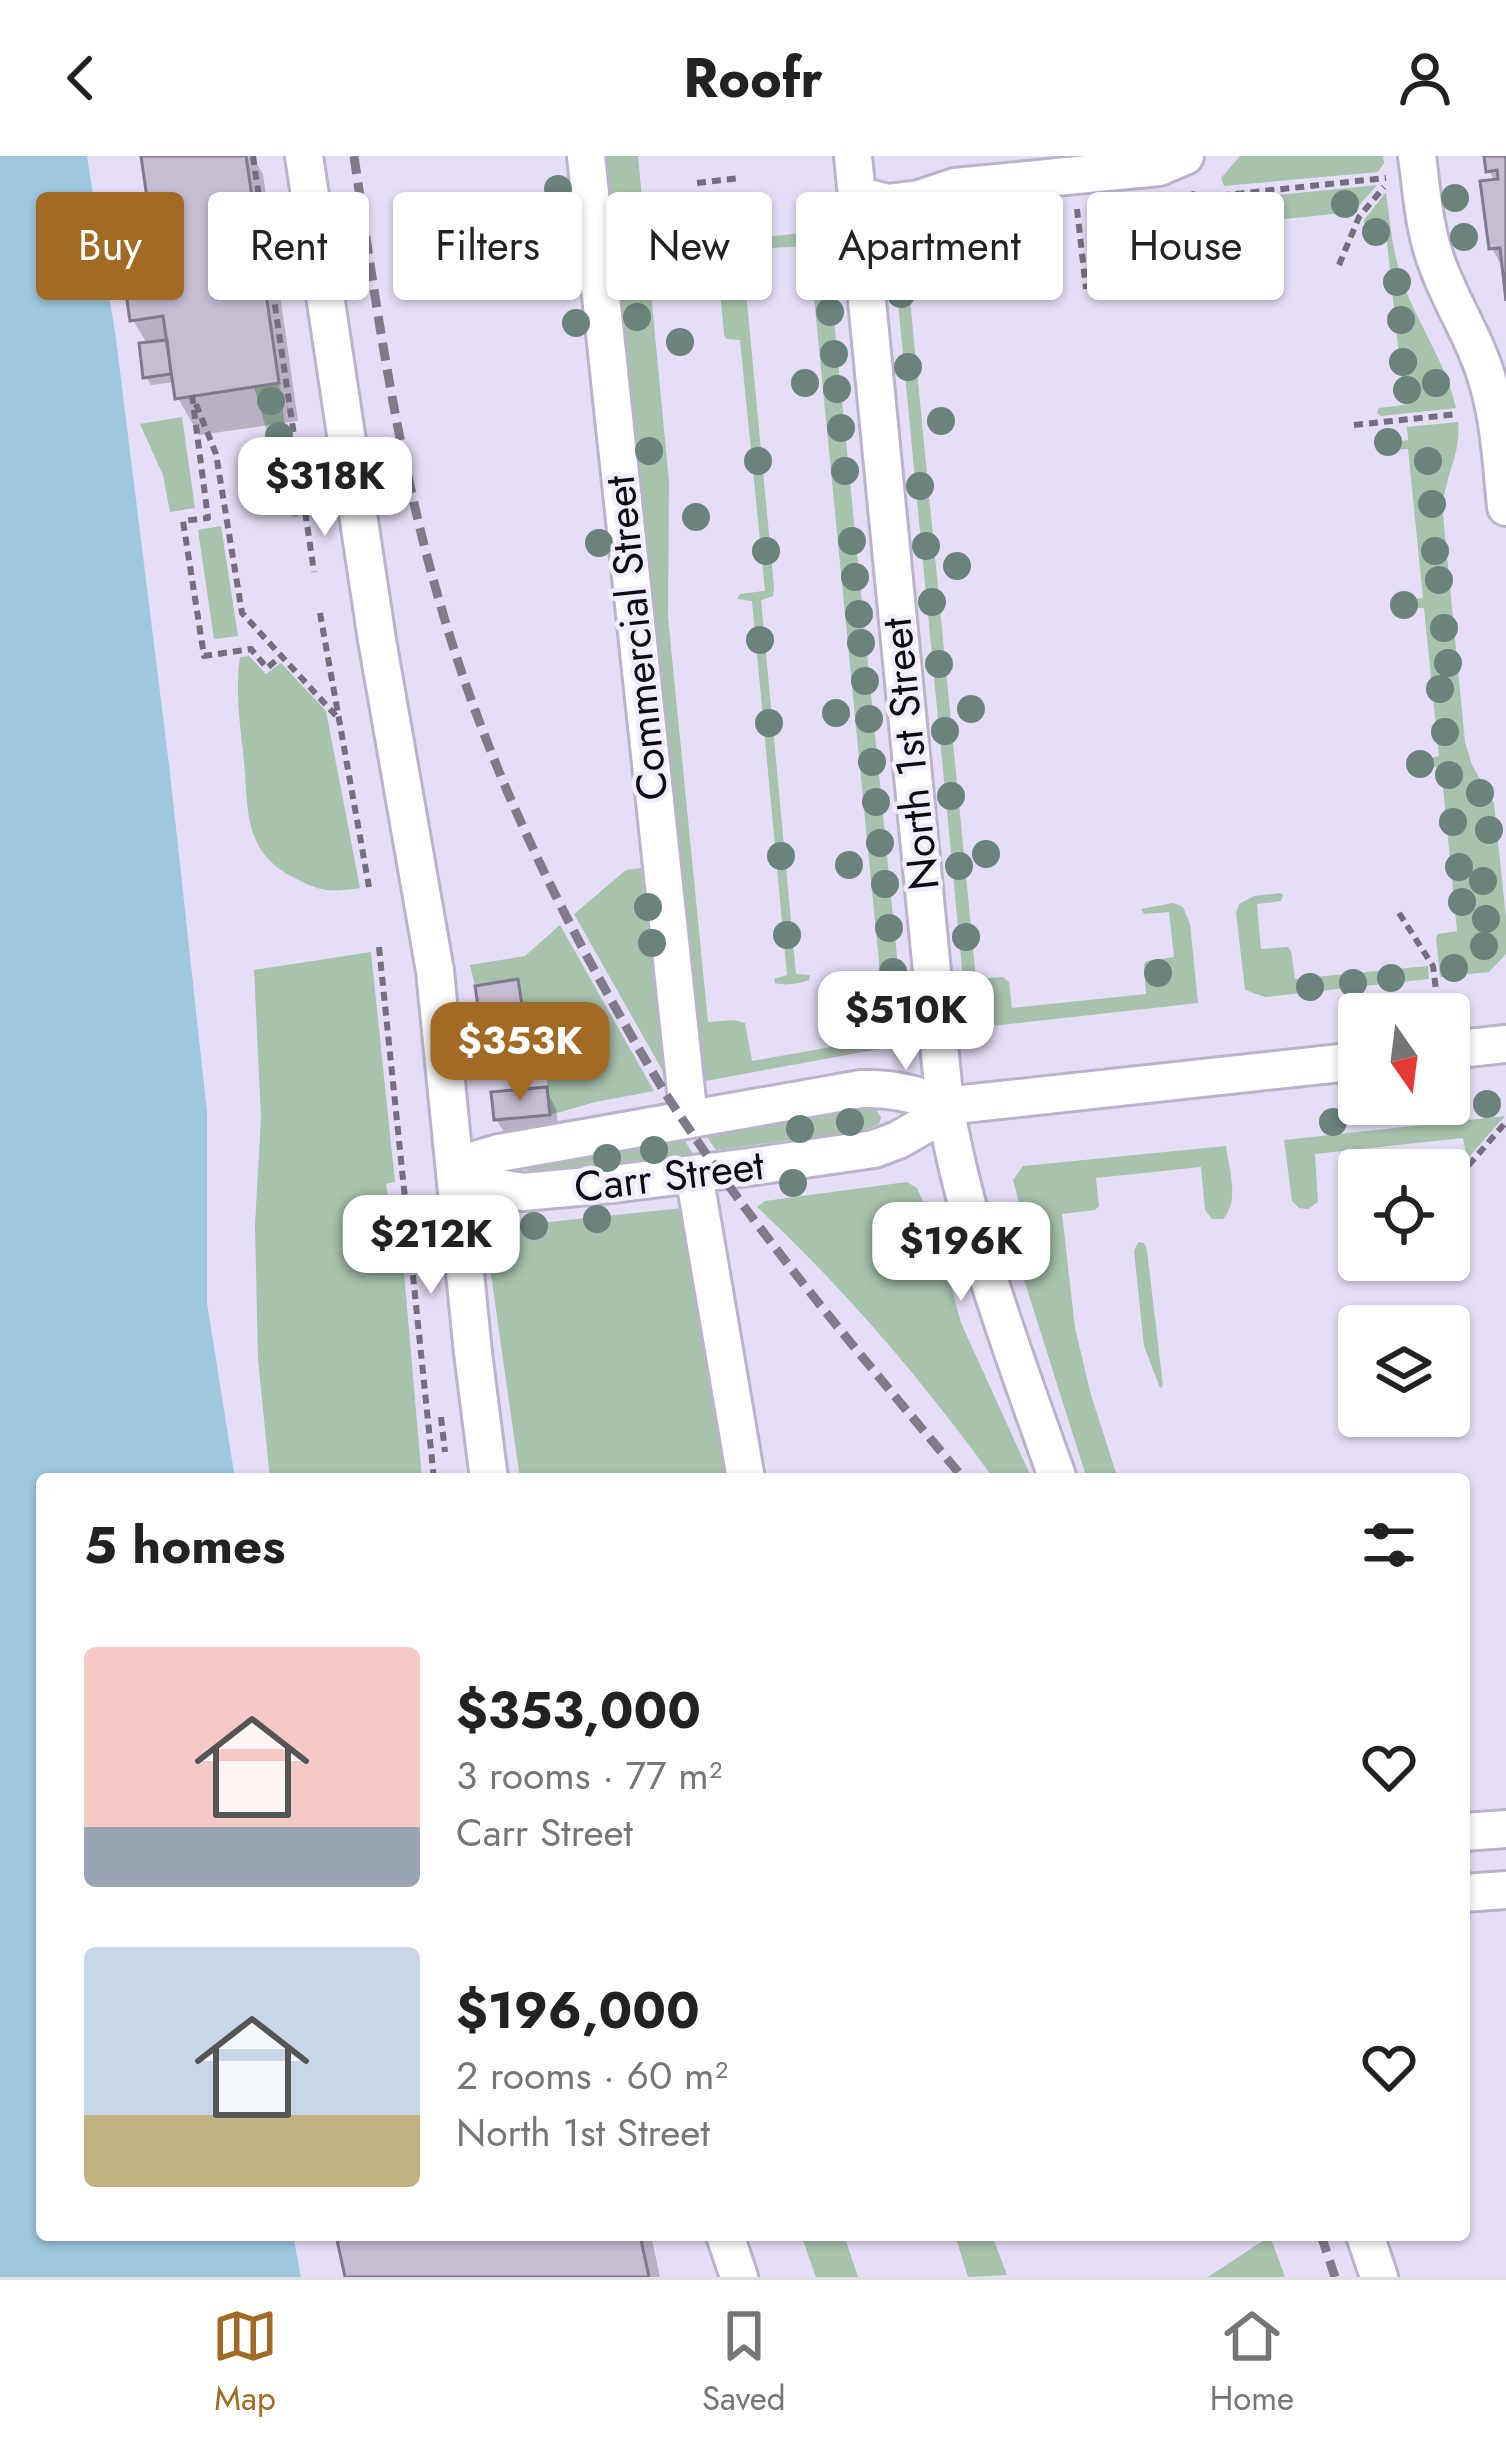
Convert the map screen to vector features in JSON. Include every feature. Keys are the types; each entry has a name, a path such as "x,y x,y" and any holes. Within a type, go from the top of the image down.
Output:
{"street":[{"path":"304,156 377,640 435,971 488,1473"},
{"name":"Commercial Street","path":"586,156 689,1119"},
{"name":"North 1st Street","path":"853,156 857,192"},
{"path":"861,192 892,180 916,178 955,187 1159,167 1186,156"},
{"path":"1404,167 1439,270 1490,388 1506,507"},
{"name":"North 1st Street","path":"867,300 946,1106 971,1217 1056,1473"},
{"path":"1470,1048 1506,1044"},
{"name":"Carr Street","path":"455,1171 499,1153 861,1089 886,1088 946,1106 1338,1063"},
{"name":"Carr Street","path":"455,1171 487,1186 523,1192 694,1174 874,1149 909,1134 946,1106"},
{"path":"694,1174 745,1473"},
{"path":"1470,1832 1506,1829"},
{"path":"1470,1893 1506,1890"},
{"path":"727,2241 739,2277"},
{"path":"1367,2241 1379,2277"}],"path":[{"path":"253,156 314,572"},
{"path":"1240,192 1404,167"},
{"path":"697,183 740,178"},
{"path":"1339,265 1359,217 1373,199"},
{"path":"1077,209 1086,289"},
{"path":"280,657 267,668 251,649 204,656 184,521 208,518 192,395 216,454 242,613 339,718"},
{"path":"1354,425 1462,414"},
{"path":"320,613 369,887"},
{"path":"1399,913 1433,965 1436,990"},
{"path":"380,947 433,1473"},
{"path":"1470,1164 1506,1122"}],"green space":[{"path":"605,156 638,156 641,192 608,192"},
{"path":"1240,156 1383,156 1384,163 1378,172 1224,186 1221,178"},
{"path":"1377,185 1353,212 1284,219 1284,194"},
{"path":"1386,192 1400,275 1456,408 1377,413 1379,408 1404,405 1387,242 1366,240 1364,220"},
{"path":"796,234 796,247 772,248 772,236"},
{"path":"618,300 652,300 669,482 668,617 708,1022 745,1023 752,1061 854,1043 850,1010 883,1003 814,300 832,300 904,1027 890,1047 700,1082 642,571"},
{"path":"898,300 910,300 976,979 1003,977 1009,982 1012,1008 1146,994 1146,961 1174,957 1169,912 1144,914 1141,909 1173,903 1183,907 1190,924 1198,1003 973,1028 967,1020"},
{"path":"721,301 747,302 774,587 773,596 761,600 796,974 810,975 809,980 792,984 774,979 787,975 752,601 737,599 740,594 765,591 740,340 724,335"},
{"path":"279,383 298,517 292,517 254,387"},
{"path":"182,417 195,508 170,512 163,475 140,424"},
{"path":"1458,422 1443,515 1465,742 1494,803 1506,954 1489,972 1440,977 1436,938 1457,931 1441,767 1415,769 1412,762 1439,756 1424,608 1396,608 1397,601 1423,598 1408,449 1385,450 1380,444 1408,440 1407,427"},
{"path":"221,526 238,636 214,639 198,530"},
{"path":"249,656 266,674 281,663 326,711 360,888 331,890 308,884 274,865 256,840 248,810 238,695 240,657"},
{"path":"641,868 659,1026 669,1039 673,1089 574,914 626,870"},
{"path":"1280,893 1281,901 1257,904 1261,949 1288,947 1295,979 1428,966 1429,979 1265,997 1245,990 1236,913 1239,904 1254,896"},
{"path":"560,925 654,1091 550,1115 544,1049 488,1053 485,1018 523,1012 517,979 475,986 470,965 525,956"},
{"path":"371,952 395,1182 386,1184 389,1204 398,1204 421,1473 269,1473 258,1359 255,1225 261,1117 254,970"},
{"path":"875,1108 881,1117 879,1124 865,1130 716,1150 704,1133"},
{"path":"1505,1116 1470,1156 1463,1138 1315,1154 1318,1202 1308,1209 1292,1201 1284,1140 1422,1125 1470,1125 1470,1120"},
{"path":"682,1136 693,1154 535,1174 526,1169 527,1165"},
{"path":"1226,1146 1232,1194 1223,1219 1212,1219 1205,1210 1201,1167 1096,1178 1099,1206 1062,1214 1075,1328 1116,1473 1085,1473 1002,1210 1020,1206 1013,1180 1023,1166"},
{"path":"907,1182 917,1188 925,1207 941,1203 953,1255 951,1286 961,1323 1029,1473 989,1473 882,1337 757,1207 765,1201"},
{"path":"683,1208 729,1473 519,1473 486,1239 501,1227"},
{"path":"1138,1242 1147,1250 1160,1388 1144,1346 1134,1251"},
{"path":"803,2241 846,2241 858,2277 816,2277"},
{"path":"957,2241 994,2241 1007,2275 968,2277"},
{"path":"1262,2241 1272,2241 1285,2277 1208,2277"}],"water":[{"path":"0,156 87,156 93,192 36,192 36,300 110,300 207,1112 207,1303 234,1473 36,1473 36,2241 294,2241 301,2277 0,2277"}],"building":[{"path":"141,156 246,156 251,192 208,192 208,300 267,300 279,383 175,399 163,316 130,321 127,300 184,300 184,192 146,192"},
{"path":"1484,156 1506,156 1506,301 1500,248 1489,249 1480,181 1498,179 1497,170 1486,172"},
{"path":"167,340 171,374 143,378 139,343"},
{"path":"518,979 523,1012 480,1019 475,986"},
{"path":"547,1087 550,1115 494,1120 491,1092"},
{"path":"337,2241 641,2241 649,2277 345,2277"}],"railway":[{"path":"354,156 389,380 424,545 472,701 533,849 606,991 685,1123 785,1260 959,1473"},
{"path":"1323,2241 1335,2277"}]}
